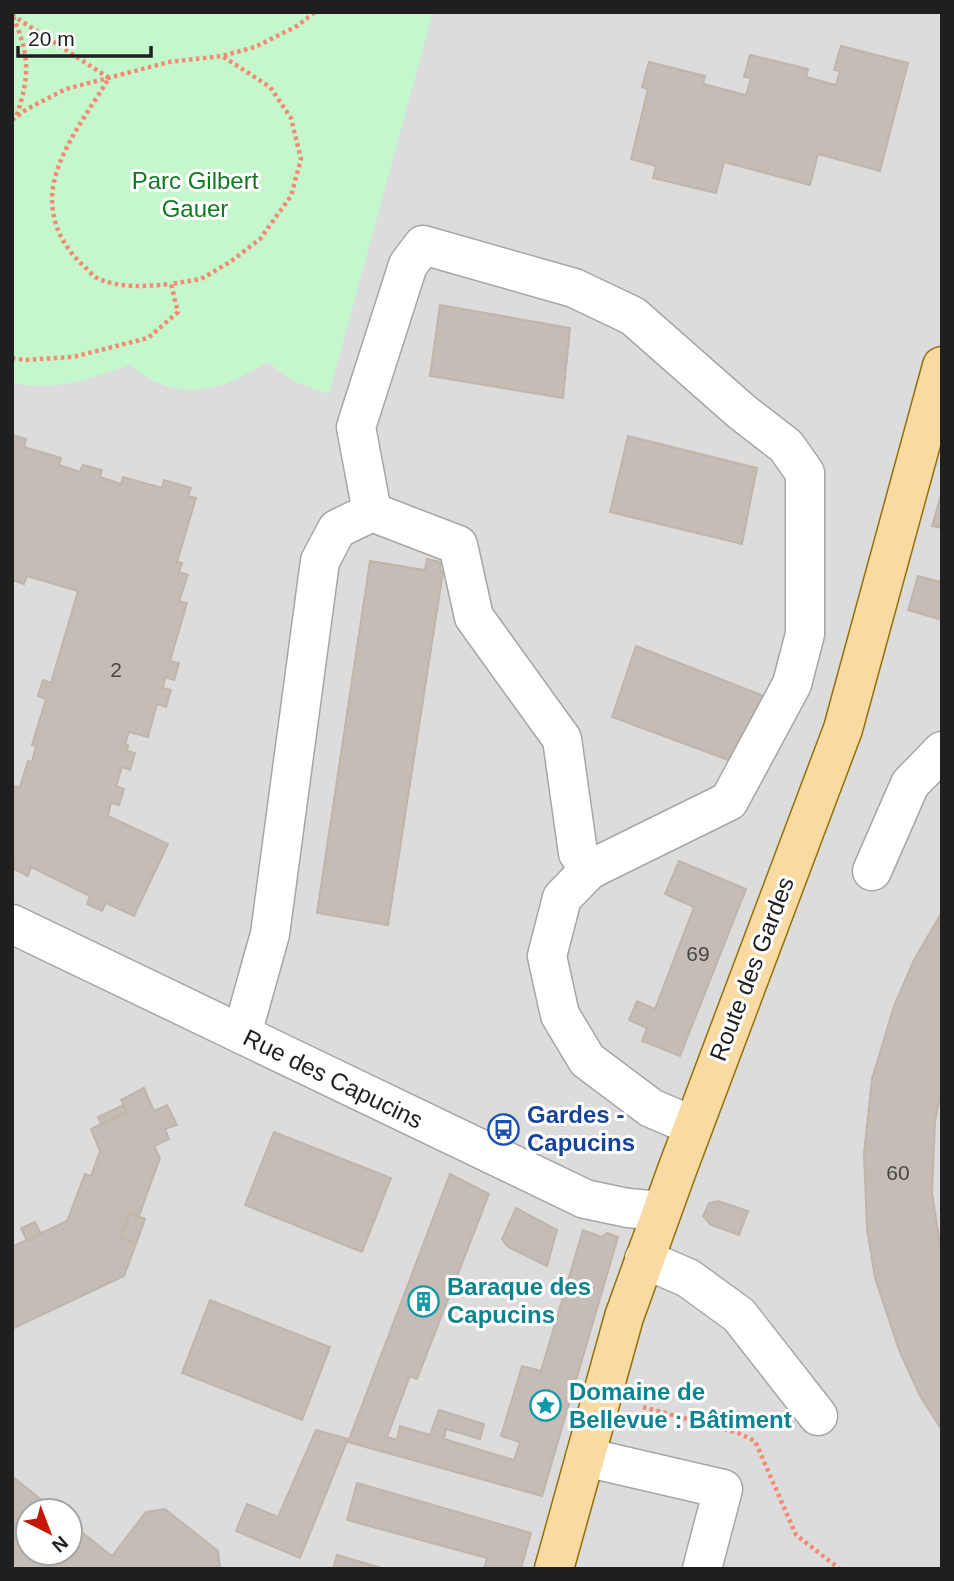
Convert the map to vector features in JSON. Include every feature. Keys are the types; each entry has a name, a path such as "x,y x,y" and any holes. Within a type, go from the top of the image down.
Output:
{"main road":[{"name":"Route des Gardes","path":"554,1569 624,1317 661,1211 842,729 939,390"}],"street":[{"path":"372,512 356,427 408,265 423,245 574,288 633,316 742,412 786,446 805,473 805,634 792,684 742,778 729,801 589,870 562,898 547,956 560,1015 587,1060 651,1108 693,1126"},
{"path":"242,1034 270,934 320,561 337,529 372,512 458,545 474,617 562,739 578,853 589,870"},
{"path":"872,871 910,784 942,751"},
{"name":"Rue des Capucins","path":"12,924 585,1199 628,1208 661,1211"},
{"path":"644,1259 688,1278 739,1315 818,1416"},
{"path":"585,1457 723,1489 702,1569"}],"path":[{"path":"14,119 66,89 169,62 222,57 255,47 296,26 315,12"},
{"path":"12,15 109,78"},
{"path":"12,15 26,47 28,65 14,119"},
{"path":"109,78 65,151 54,181 51,206 58,232 75,258 97,278 134,287 201,279 230,262 260,239 291,196 301,159 291,118 270,87 222,57"},
{"path":"12,358 24,360 73,357 148,338 178,312 171,284"}],"shaded area":[{"path":"12,12 942,12 942,1569 12,1569"}],"green space":[{"name":"Parc Gilbert Gauer","path":"12,12 433,12 329,394 295,382 267,362 233,381 198,389 164,385 130,365 72,383 44,386 12,383"}],"building":[{"path":"841,46 908,63 880,171 818,154 810,185 724,162 716,193 653,178 656,166 631,159 648,89 642,87 649,62 705,76 703,84 746,95 751,78 744,77 750,55 808,69 806,77 836,85 840,71 834,70"},
{"path":"440,305 570,328 563,398 430,376"},
{"path":"12,435 26,439 24,447 61,458 59,465 80,472 83,465 102,470 100,477 121,484 123,477 162,488 164,480 191,488 188,496 196,498 177,562 182,563 179,572 188,575 179,601 187,603 170,661 179,663 174,680 165,677 163,688 171,690 166,707 157,704 148,737 129,732 125,744 128,745 127,751 135,753 130,770 122,767 116,786 124,789 119,805 111,803 108,816 168,844 134,916 106,903 102,911 87,904 90,896 31,867 28,876 12,868 16,860 12,858 12,786 20,787 28,761 32,762 36,746 32,745 46,699 38,696 43,680 51,683 78,591 27,576 24,584 12,580"},
{"path":"628,436 757,468 742,544 610,512"},
{"path":"942,492 942,528 932,526"},
{"path":"427,559 441,562 440,571 443,572 388,925 317,913 370,561 425,570"},
{"path":"918,576 940,582 942,577 942,620 908,610"},
{"path":"636,646 764,696 739,764 612,717"},
{"path":"679,861 746,889 680,1056 642,1041 647,1028 629,1020 637,1001 655,1009 694,907 665,894"},
{"path":"942,912 942,1086 935,1122 932,1193 942,1257 942,1430 920,1396 899,1350 875,1278 867,1229 864,1154 872,1079 894,1006 914,960"},
{"path":"144,1088 154,1111 167,1105 177,1125 165,1129 169,1139 154,1146 160,1158 139,1216 130,1213 121,1238 136,1244 124,1276 12,1329 12,1247 67,1221 85,1174 91,1176 100,1151 91,1129 126,1112 121,1100"},
{"path":"123,1105 126,1112 101,1124 98,1117"},
{"path":"274,1132 391,1178 362,1252 245,1205"},
{"name":"Baraque des Capucins","path":"450,1174 489,1194 417,1379 410,1376 387,1437 397,1440 400,1426 430,1435 439,1410 484,1424 480,1439 446,1429 444,1439 514,1460 520,1442 501,1436 522,1366 541,1371 583,1230 602,1237 607,1233 618,1237 542,1496 348,1442"},
{"path":"718,1201 748,1211 739,1235 711,1225 703,1216 709,1203"},
{"path":"516,1208 557,1230 547,1266 508,1247 502,1239"},
{"path":"130,1213 145,1219 136,1244 121,1238"},
{"path":"35,1222 41,1234 27,1241 21,1228"},
{"path":"210,1300 330,1347 302,1420 182,1373"},
{"path":"316,1430 348,1439 300,1558 236,1531 247,1504 278,1517"},
{"path":"12,1476 38,1497 14,1497 14,1567 84,1567 84,1534 112,1556 146,1512 165,1509 218,1551 220,1567 218,1569 12,1569"},
{"path":"357,1483 531,1533 521,1569 484,1569 487,1558 347,1520"},
{"path":"337,1555 385,1569 333,1569"}],"place":[{"name":"Gardes - Capucins","path":"504,1129"},
{"name":"Baraque des Capucins","path":"424,1301"},
{"name":"Domaine de Bellevue : Bâtiment","path":"546,1406"}]}
